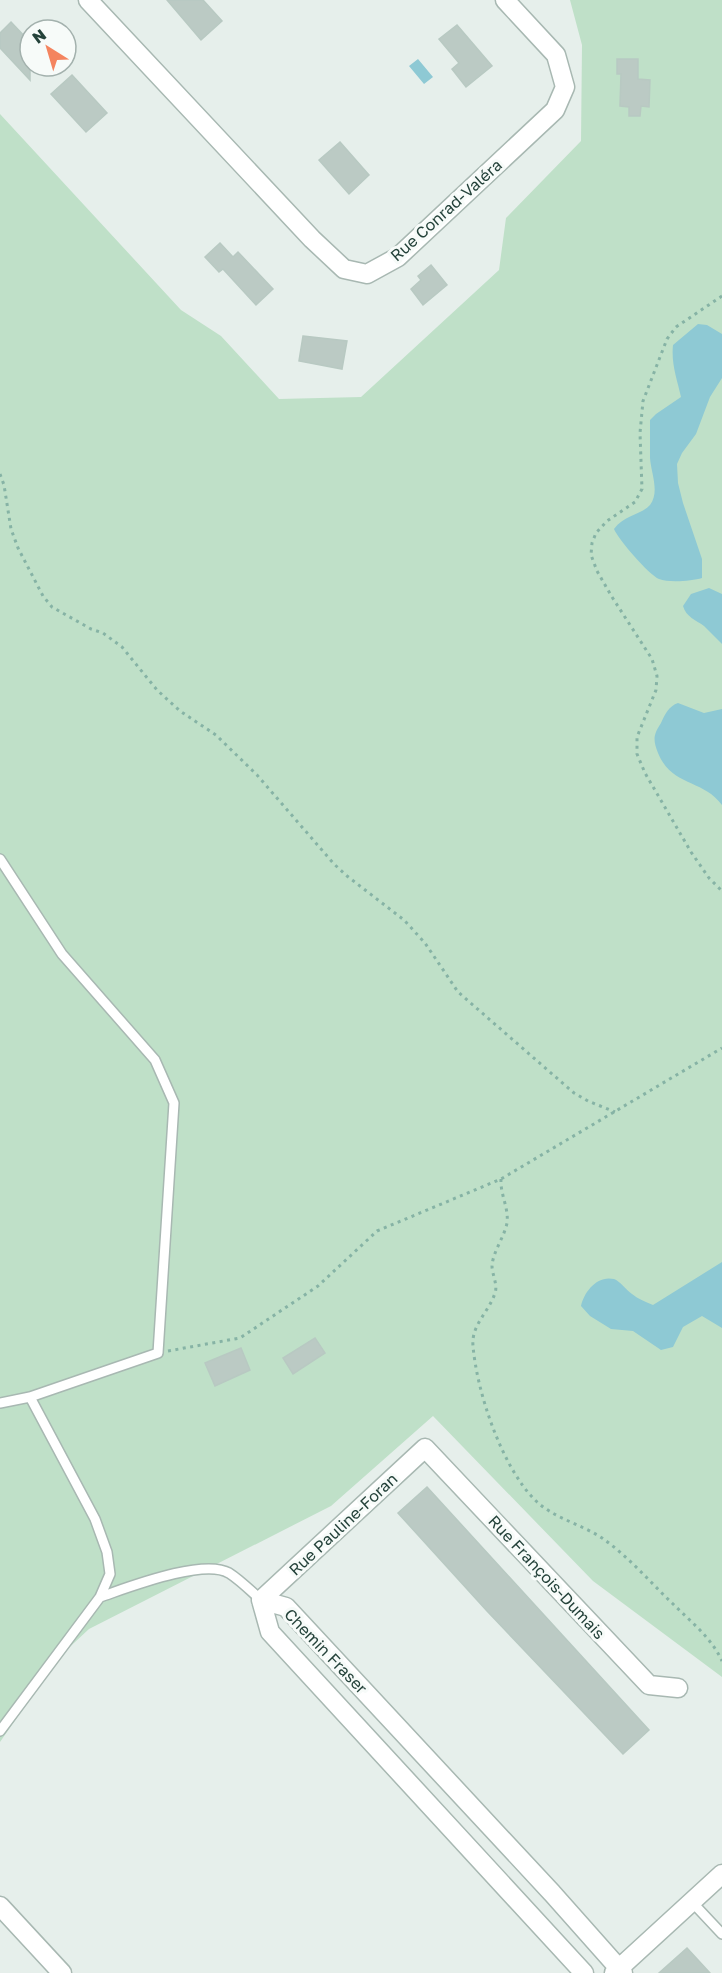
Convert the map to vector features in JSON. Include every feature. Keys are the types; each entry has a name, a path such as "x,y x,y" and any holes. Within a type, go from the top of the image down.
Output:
{"street":[{"name":"Rue Conrad-Valéra","path":"88,0 312,239 344,269 367,274 398,257 555,110 565,87 556,55 505,0"},
{"name":"Rue Pauline-Foran","path":"261,1600 425,1448"},
{"name":"Rue François-Dumais","path":"425,1448 649,1685 678,1688"},
{"name":"Chemin Fraser","path":"261,1600 286,1607 552,1893 619,1972"},
{"name":"Chemin Fraser","path":"261,1600 270,1632 584,1973"},
{"path":"619,1972 722,1874"},
{"path":"0,1906 62,1973"}],"lane":[{"path":"0,859 62,954 154,1060 174,1103 158,1353 30,1397 0,1403"},
{"path":"0,1731 100,1597 110,1574 107,1552 95,1519 30,1397"},
{"path":"100,1597 151,1580 199,1569 228,1572 261,1600"},
{"path":"692,1902 722,1934"}],"path":[{"path":"722,296 676,327 667,339 643,401 640,433 642,489 635,502 607,520 596,533 591,555 597,571 652,659 657,676 656,690 637,737 637,754 645,773 691,852 709,878 722,891"},
{"path":"0,474 11,529 38,588 52,607 91,629 103,633 122,647 157,690 180,711 216,735 257,775 334,864 417,932 458,992 574,1093 615,1112"},
{"path":"158,1353 240,1338 318,1286 377,1231 501,1179 722,1048"},
{"path":"501,1179 500,1190 507,1210 507,1221 492,1268 496,1291 478,1322 473,1344 484,1404 500,1444 516,1474 535,1501 600,1537 624,1555 708,1638 722,1661"}],"green space":[{"path":"570,0 722,0 722,1677 593,1581 433,1416 331,1506 89,1629 60,1656 0,1742 0,114 181,310 221,336 279,399 361,397 499,270 506,218 581,141 582,45"}],"water":[{"path":"418,59 433,77 424,84 409,66"},
{"path":"698,324 707,325 722,334 722,378 710,397 696,434 677,464 678,483 683,503 702,559 702,578 669,581 659,579 648,571 627,548 614,529 618,524 646,508 653,500 655,488 650,458 650,420 681,397 674,365 673,345"},
{"path":"709,588 722,594 722,644 704,626 689,616 683,606 691,594"},
{"path":"678,703 704,713 722,709 722,805 706,791 671,772 658,753 655,741 656,731 668,711"},
{"path":"722,1262 722,1328 702,1316 683,1327 673,1347 661,1350 633,1331 611,1329 590,1316 581,1306 588,1290 597,1282 608,1278 616,1280 634,1296 653,1305"}],"building":[{"path":"167,0 203,0 222,21 201,40"},
{"path":"11,22 18,29 18,67 0,48 0,33"},
{"path":"457,25 492,66 466,87 452,69 459,63 439,39"},
{"path":"617,59 638,59 638,79 650,80 649,107 641,106 640,116 629,116 629,107 620,106 621,74 617,74"},
{"path":"69,78 75,78 107,113 86,132 51,94"},
{"path":"340,142 369,175 349,194 319,160"},
{"path":"220,243 233,257 238,252 273,289 256,305 223,269 219,272 205,257"},
{"path":"431,265 447,285 423,305 411,289 421,280 418,276"},
{"path":"303,336 347,341 342,369 299,361"},
{"path":"315,1338 325,1353 293,1374 283,1358"},
{"path":"241,1348 250,1370 215,1386 205,1363"},
{"path":"427,1487 649,1730 623,1754 487,1611 398,1513"},
{"path":"687,1948 710,1973 659,1973"}]}
